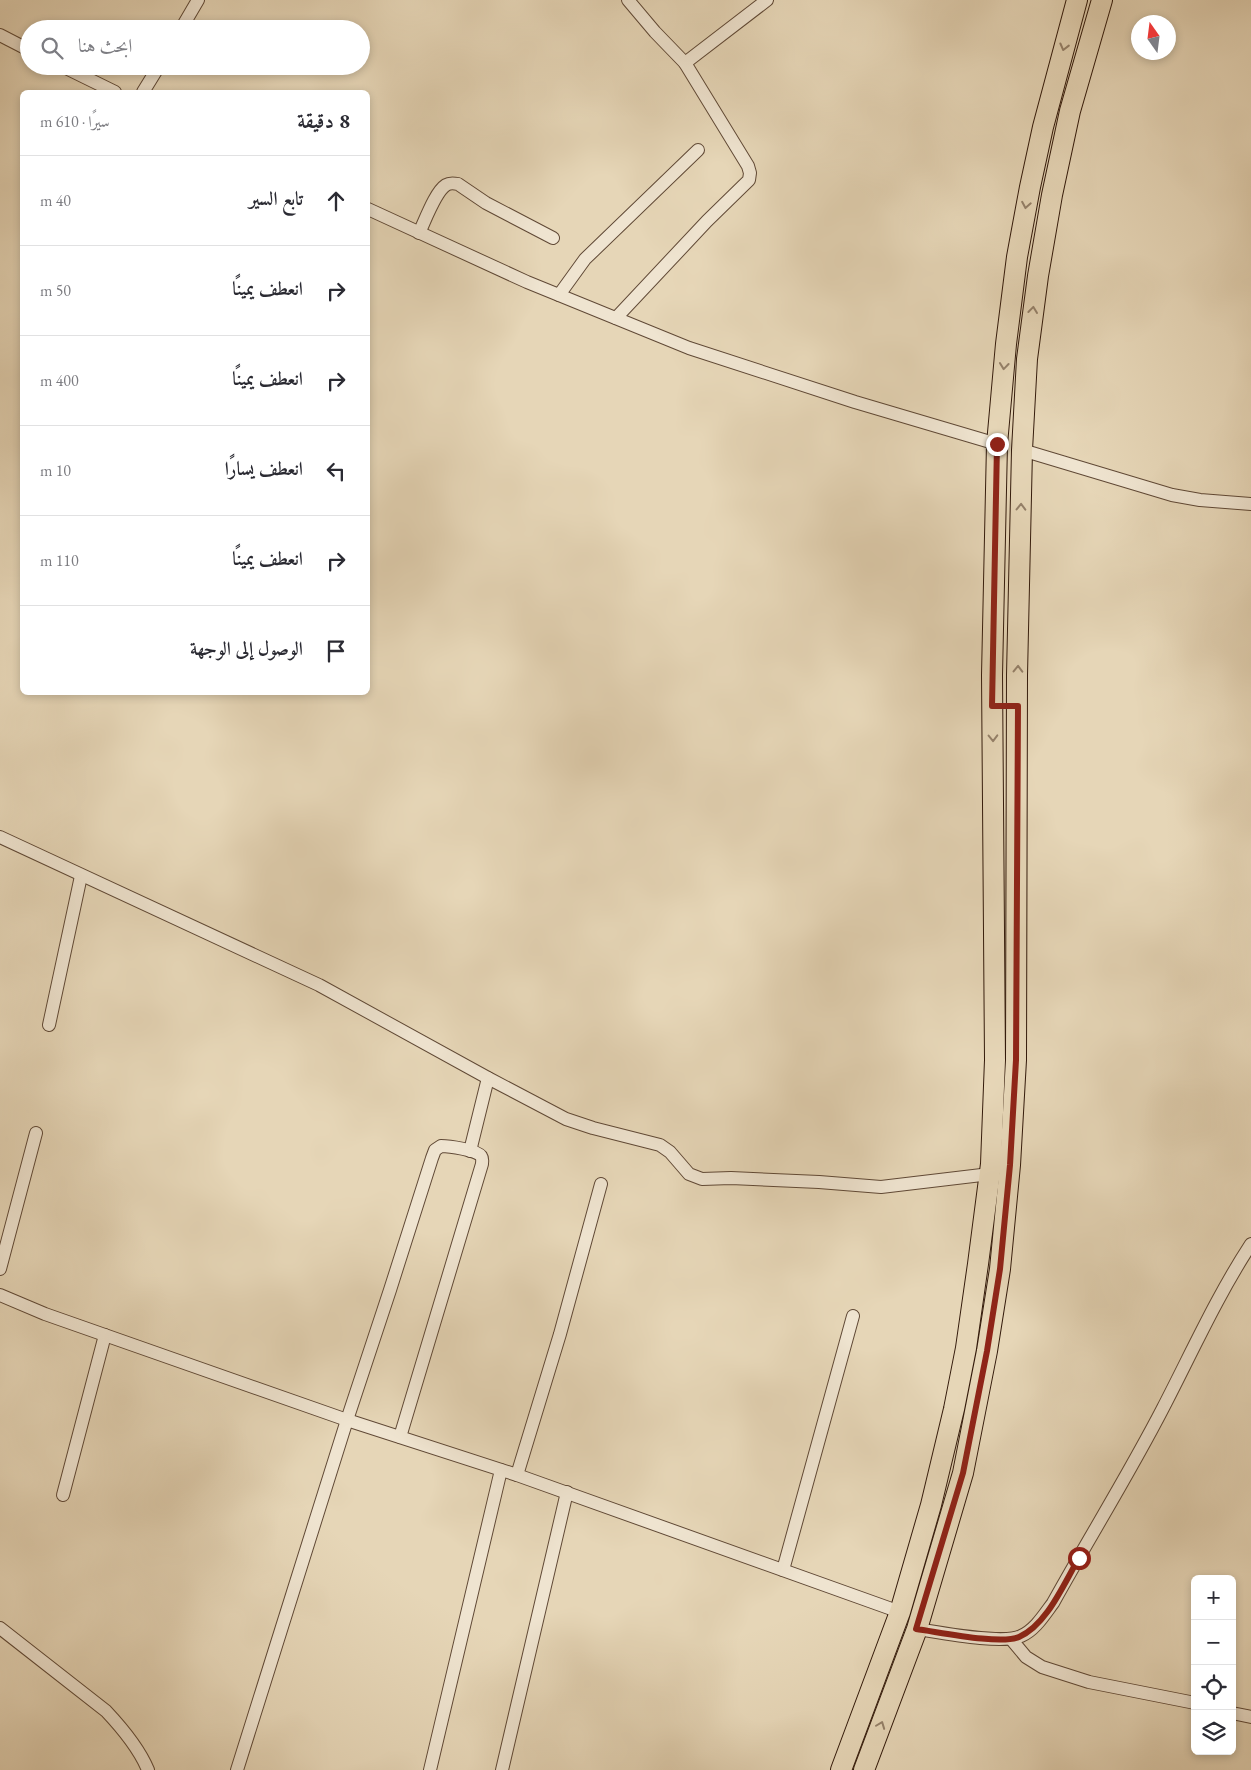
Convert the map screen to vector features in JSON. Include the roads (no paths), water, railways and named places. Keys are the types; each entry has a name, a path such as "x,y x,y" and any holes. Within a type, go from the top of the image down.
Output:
{"main road":[{"path":"841,1770 900,1612 938,1477 966,1348 990,1174 994,1060 992,706 997,444 1006,344 1017,257 1030,187 1065,41 1077,0"},
{"path":"864,1770 916,1629 963,1473 987,1351 1000,1269 1010,1165 1016,1060 1022,450 1027,359 1038,276 1052,195 1070,111 1102,0"},
{"path":"992,706 1018,706"}],"street":[{"path":"186,20 198,0"},
{"path":"616,318 707,221 749,180 750,173 748,166 685,63 628,0"},
{"path":"685,63 768,0"},
{"path":"0,35 20,45"},
{"path":"80,75 111,90"},
{"path":"144,90 153,75"},
{"path":"560,295 586,259 698,150"},
{"path":"420,233 438,195 446,185 452,183 458,184 486,203 553,238"},
{"path":"370,210 560,295 689,348 855,402 997,444"},
{"path":"1022,450 1172,495 1200,500 1251,504"},
{"path":"0,837 319,985 566,1119 660,1145 667,1149 689,1174 698,1179 721,1178 810,1182 880,1188 990,1174"},
{"path":"49,1025 81,876"},
{"path":"470,1151 488,1078"},
{"path":"0,1269 36,1133"},
{"path":"237,1770 347,1420 435,1150 441,1146 470,1151 480,1155 482,1164 400,1437"},
{"path":"518,1475 560,1334 600,1184"},
{"path":"916,1629 967,1637 1011,1639 1031,1630 1043,1617 1105,1515 1162,1409 1214,1305 1251,1244"},
{"path":"0,1295 45,1314 347,1420 567,1492 900,1612"},
{"path":"783,1570 854,1316"},
{"path":"64,1495 105,1335"},
{"path":"430,1770 501,1470"},
{"path":"502,1770 567,1492"},
{"path":"0,1628 106,1711 121,1726 148,1770"},
{"path":"1011,1639 1032,1663 1090,1682 1191,1702"},
{"path":"1236,1714 1251,1718"}]}
